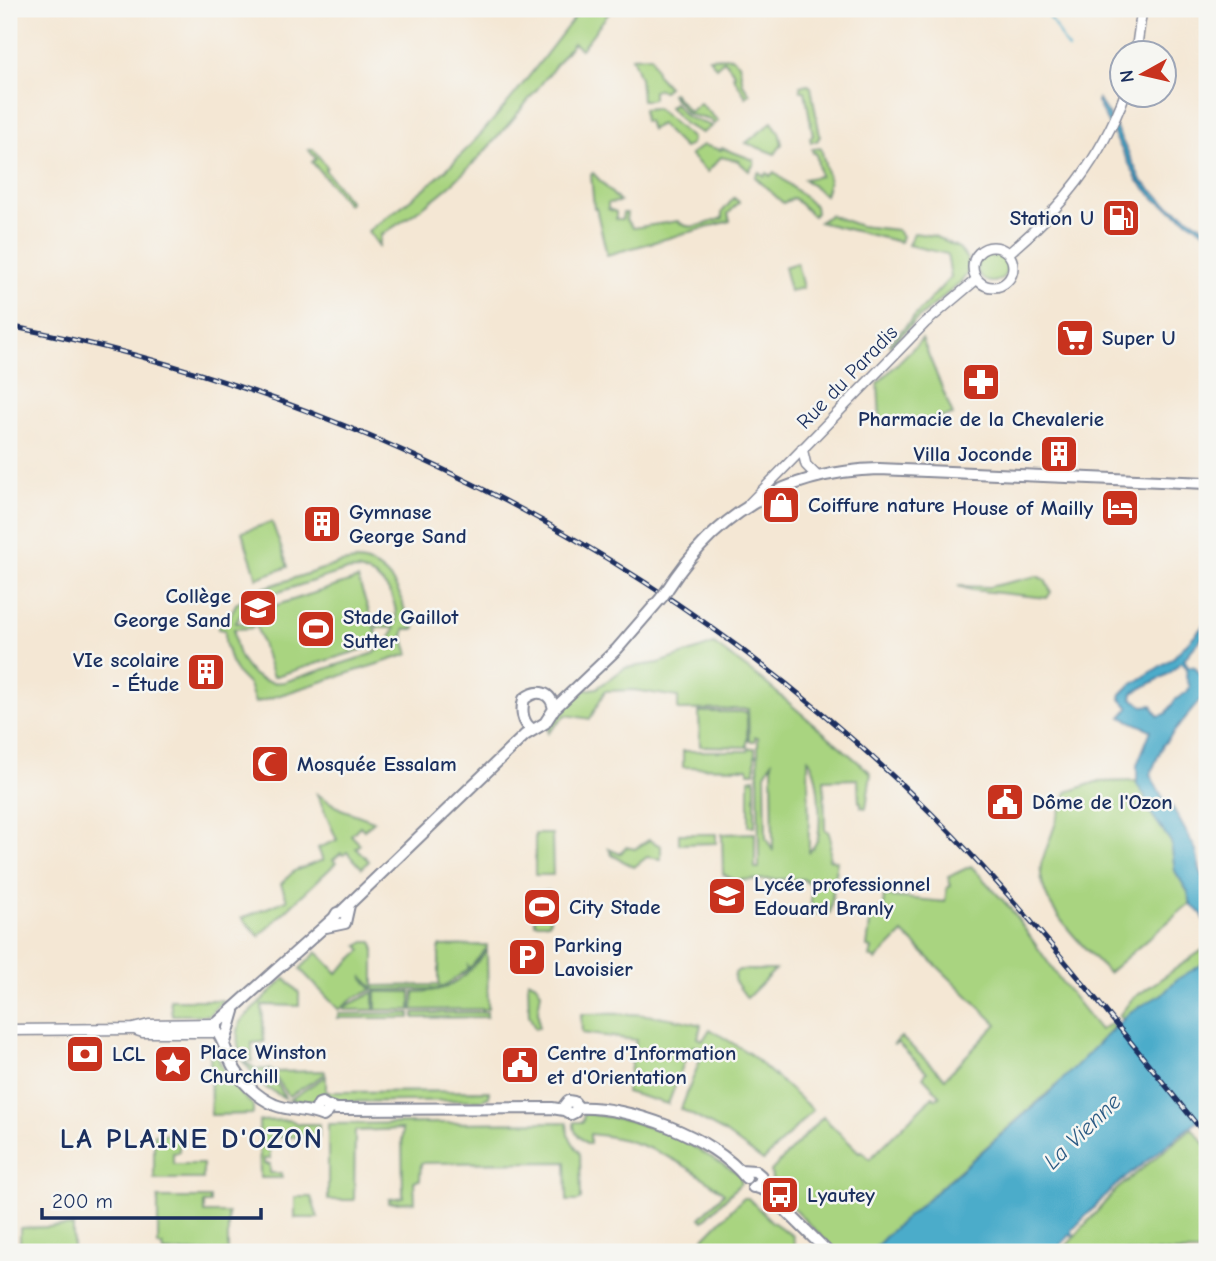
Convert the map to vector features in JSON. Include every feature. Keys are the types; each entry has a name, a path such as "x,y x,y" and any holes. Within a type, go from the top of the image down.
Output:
{"main road":[{"path":"828,1252 761,1186 760,1173 746,1173 710,1148 670,1128 612,1111 577,1108 571,1114 565,1107 305,1110 275,1105 252,1090 233,1066 222,1030 233,1010 324,927 340,917 350,902 528,729 545,723 554,709 633,633 707,537 748,505 777,491 818,477 879,469 1207,483"},
{"path":"528,729 522,711 524,699 537,692 550,696 574,692"},
{"path":"550,696 554,709"},
{"path":"9,1030 133,1029 149,1025 222,1030"}],"street":[{"path":"1138,38 1142,13"},
{"path":"1009,253 1067,197 1092,162 1119,108"},
{"path":"999,247 1009,253 1014,265 1009,280 996,288 988,287 976,279 973,263 979,252 999,247"},
{"name":"Rue du Paradis","path":"748,505 925,323 976,279"},
{"path":"802,448 806,465 818,477"}],"green space":[{"path":"581,9 612,9 581,49 573,43 487,149 428,203 381,235 379,246 368,231 433,182 453,163 519,89"},
{"path":"651,56 657,75 668,87 663,91 653,91 653,98 650,100 642,100 640,78 632,57"},
{"path":"731,57 739,63 743,84 750,94 746,97 733,76 735,74 724,60 716,67 709,58"},
{"path":"807,84 811,87 820,136 817,141 811,142 810,137 813,136 805,91 801,91 800,86"},
{"path":"673,93 689,112 700,103 718,121 714,124 710,120 687,114 671,94"},
{"path":"674,103 686,117 712,126 702,133 684,124 669,107"},
{"path":"656,108 692,138 691,144 684,148 660,124 651,130 648,121 644,121 643,109"},
{"path":"772,122 779,132 782,144 775,154 746,143"},
{"path":"703,145 721,150 722,148 754,160 754,164 749,171 738,161 721,157 707,172 690,155"},
{"path":"821,148 829,181 825,195 804,179 820,176 816,153 813,153 812,149"},
{"path":"313,149 327,167 325,170 350,202 347,204 312,162 316,159 309,150"},
{"path":"759,172 770,176 774,172 815,206 816,213 813,216 794,198 783,203 755,177"},
{"path":"593,173 620,202 608,203 608,209 616,212 616,219 622,219 623,213 627,213 626,220 633,228 678,221 687,226 699,226 723,218 722,212 734,198 739,202 728,214 730,221 607,255 594,208"},
{"path":"830,215 860,226 897,230 902,236 900,242 819,222"},
{"path":"914,233 934,236 959,248 967,259 967,274 890,346 951,277 947,254 908,245"},
{"path":"992,252 1003,256 1007,267 1003,278 992,282 981,278 977,267 981,256"},
{"path":"797,263 803,288 790,291 784,267"},
{"path":"922,339 953,415 925,421 880,420 878,383"},
{"path":"272,522 288,567 257,578 242,532"},
{"path":"341,563 367,563 377,567 392,581 402,601 406,622 415,623 415,629 405,629 403,636 409,654 255,703 249,685 231,662 225,642 225,630 218,629 219,623 227,622 236,604 251,592","holes":["359,570 368,573 388,589 395,605 396,623 377,623 377,628 395,628 387,644 372,654 284,682 262,680 247,668 238,650 234,629 253,628 253,623 236,623 243,610 257,599 344,571"]},
{"path":"1037,576 1045,580 1051,592 1047,598 958,586 989,587"},
{"name":"Stade Gaillot Sutter","path":"358,579 380,644 273,677 252,613"},
{"path":"714,644 761,679 871,773 866,808 861,807 859,802 858,779 824,780 825,831 828,831 831,840 829,859 837,861 830,913 788,914 811,908 811,886 803,879 734,880 723,874 722,834 755,833 755,868 759,868 758,737 755,737 755,741 749,741 748,709 678,710 678,697 634,690 605,691 590,719 566,715 548,733 548,726 564,707 585,690 597,688 625,668 659,663","holes":["808,759 815,774 819,809 818,838 809,852","772,762 773,851 766,838 765,774"]},
{"path":"699,712 747,712 747,747 700,746"},
{"path":"749,748 755,748 755,772 748,772 748,768 683,767 683,751 748,751"},
{"path":"755,778 755,826 749,826 749,779"},
{"path":"1137,781 1145,796 1146,806 1171,842 1175,871 1188,892 1190,903 1108,973 1063,923 1054,909 1046,895 1041,864 1067,792 1096,782"},
{"path":"317,794 341,809 374,821 364,830 360,826 351,835 360,844 356,848 369,861 362,868 347,852 343,855 341,853 333,860 336,863 259,936 242,918 287,900 281,884 294,871 323,860 318,848 337,840"},
{"path":"535,834 552,834 553,875 535,875"},
{"path":"679,834 716,834 716,843 679,844"},
{"path":"649,840 661,846 661,859 647,857 634,867 612,855 609,849 620,854 626,847 635,849"},
{"path":"971,866 1010,908 1061,981 1100,1030 1111,1023 1114,1027 1068,1075 891,1231 871,1252 836,1252 773,1187 771,1171 823,1117 859,1152 870,1159 933,1096 936,1099 940,1095 923,1077 927,1072 898,1043 893,1045 901,1037 945,1078 997,1024 903,933 876,960 870,957 872,948 867,947 871,915 883,907 884,896 945,902 947,888 951,886 948,877"},
{"name":"City Stade","path":"549,891 549,923 535,923 535,892"},
{"path":"372,942 374,946 374,986 439,985 439,946 487,945 487,948 470,968 468,966 468,969 448,984 437,989 375,990 362,976 372,990 354,998 339,1010 300,969 317,952 337,973 362,950 358,946"},
{"path":"1207,947 1207,962 1174,983 1167,993 1123,1020 1119,1016 1132,999"},
{"path":"487,951 488,1009 413,1010 414,992 439,990 456,982"},
{"path":"739,970 775,970 747,998 734,980 735,973"},
{"path":"285,978 299,993 299,1006 262,1005 264,1042 252,1043 252,1061 246,1059 238,1045 240,1022"},
{"path":"528,980 536,984 541,992 539,1027 535,1029 529,1015"},
{"path":"374,992 374,1010 344,1010 344,1007"},
{"path":"376,992 411,992 411,1010 376,1010"},
{"path":"170,1000 223,1001 209,1015 172,1015"},
{"path":"487,1012 487,1017 414,1018 414,1013"},
{"path":"410,1013 410,1018 337,1018 339,1014"},
{"path":"581,1014 641,1015 701,1025 698,1038 703,1040 710,1029 750,1054 813,1110 763,1161 724,1132 681,1109 700,1060 701,1048 693,1046 687,1055 668,1104 626,1092 636,1040 582,1033"},
{"path":"214,1044 224,1071 233,1086 253,1105 253,1114 211,1115 210,1045"},
{"path":"242,1060 256,1069 271,1070 285,1098 264,1087"},
{"path":"325,1071 325,1074 289,1096 273,1074 274,1072"},
{"path":"326,1076 326,1096 306,1102 289,1100"},
{"path":"489,1091 489,1097 482,1100 336,1102 328,1097 328,1092"},
{"path":"584,1113 628,1120 675,1136 741,1175 741,1183 703,1221 700,1218 724,1193 694,1171 645,1146 590,1134 590,1144 587,1144 574,1127 574,1122 583,1122"},
{"path":"291,1120 298,1124 319,1124 319,1137 270,1137 270,1159 264,1159 264,1164 270,1164 270,1173 281,1173 282,1178 260,1178 259,1121"},
{"path":"567,1122 568,1135 580,1154 581,1199 578,1201 567,1201 566,1162 421,1163 420,1180 414,1181 415,1202 389,1203 389,1199 403,1197 402,1129 355,1131 354,1200 328,1200 328,1124"},
{"path":"1192,1128 1207,1146 1207,1252 1061,1252 1116,1190"},
{"path":"154,1134 179,1134 179,1152 173,1153 173,1164 203,1164 203,1179 154,1179"},
{"path":"295,1197 311,1197 318,1218 295,1218"},
{"path":"158,1198 210,1198 210,1203 204,1203 204,1213 228,1213 228,1252 164,1252 163,1246 158,1246"},
{"path":"743,1198 748,1198 771,1221 793,1236 796,1252 702,1252 696,1246"},
{"path":"73,1226 73,1252 20,1252 20,1228"}],"water":[{"path":"1098,99 1113,122 1141,180 1164,202 1207,229 1207,233 1156,200 1138,181 1097,102"},
{"path":"1207,622 1207,632 1184,659 1188,666 1195,667 1201,676 1207,676 1207,692 1163,745 1150,775 1163,798 1173,808 1196,850 1200,870 1207,884 1207,926 1202,914 1191,905 1188,892 1175,871 1171,842 1146,806 1145,796 1137,785 1137,765 1151,730 1121,717 1129,708 1120,698 1121,694 1173,658","holes":["1181,662 1187,668 1186,677 1190,687 1175,700 1166,714 1158,716 1152,705 1143,706 1132,698 1133,693 1170,673"]},
{"name":"La Vienne","path":"1207,959 1207,1113 1114,1187 1072,1230 1073,1236 1070,1235 1054,1252 871,1252 891,1231 1049,1093 1130,1012 1164,993 1176,980"}],"waterway":[{"path":"1045,9 1068,49"}],"railway":[{"path":"9,326 138,356 264,395 387,444 506,501 621,567 731,642 835,724 932,814 1005,891 1207,1137"}],"place":[{"name":"Station U","path":"1121,218"},
{"name":"Super U","path":"1075,338"},
{"name":"Pharmacie de la Chevalerie","path":"981,382"},
{"name":"Villa Joconde","path":"1059,454"},
{"name":"Coiffure nature","path":"781,505"},
{"name":"House of Mailly","path":"1120,508"},
{"name":"Gymnase George Sand","path":"322,524"},
{"name":"Collège George Sand","path":"258,608"},
{"name":"Stade Gaillot Sutter","path":"316,629"},
{"name":"VIe scolaire - Étude","path":"206,672"},
{"name":"Mosquée Essalam","path":"270,764"},
{"name":"Dôme de l'Ozon","path":"1005,802"},
{"name":"Lycée professionnel Edouard Branly","path":"727,896"},
{"name":"City Stade","path":"542,907"},
{"name":"Parking Lavoisier","path":"527,957"},
{"name":"LCL","path":"85,1054"},
{"name":"Place Winston Churchill","path":"173,1064"},
{"name":"Centre d'Information et d'Orientation","path":"520,1065"},
{"name":"Lyautey","path":"780,1195"}],"district":[{"name":"LA PLAINE D'OZON","path":"192,1138"}]}
